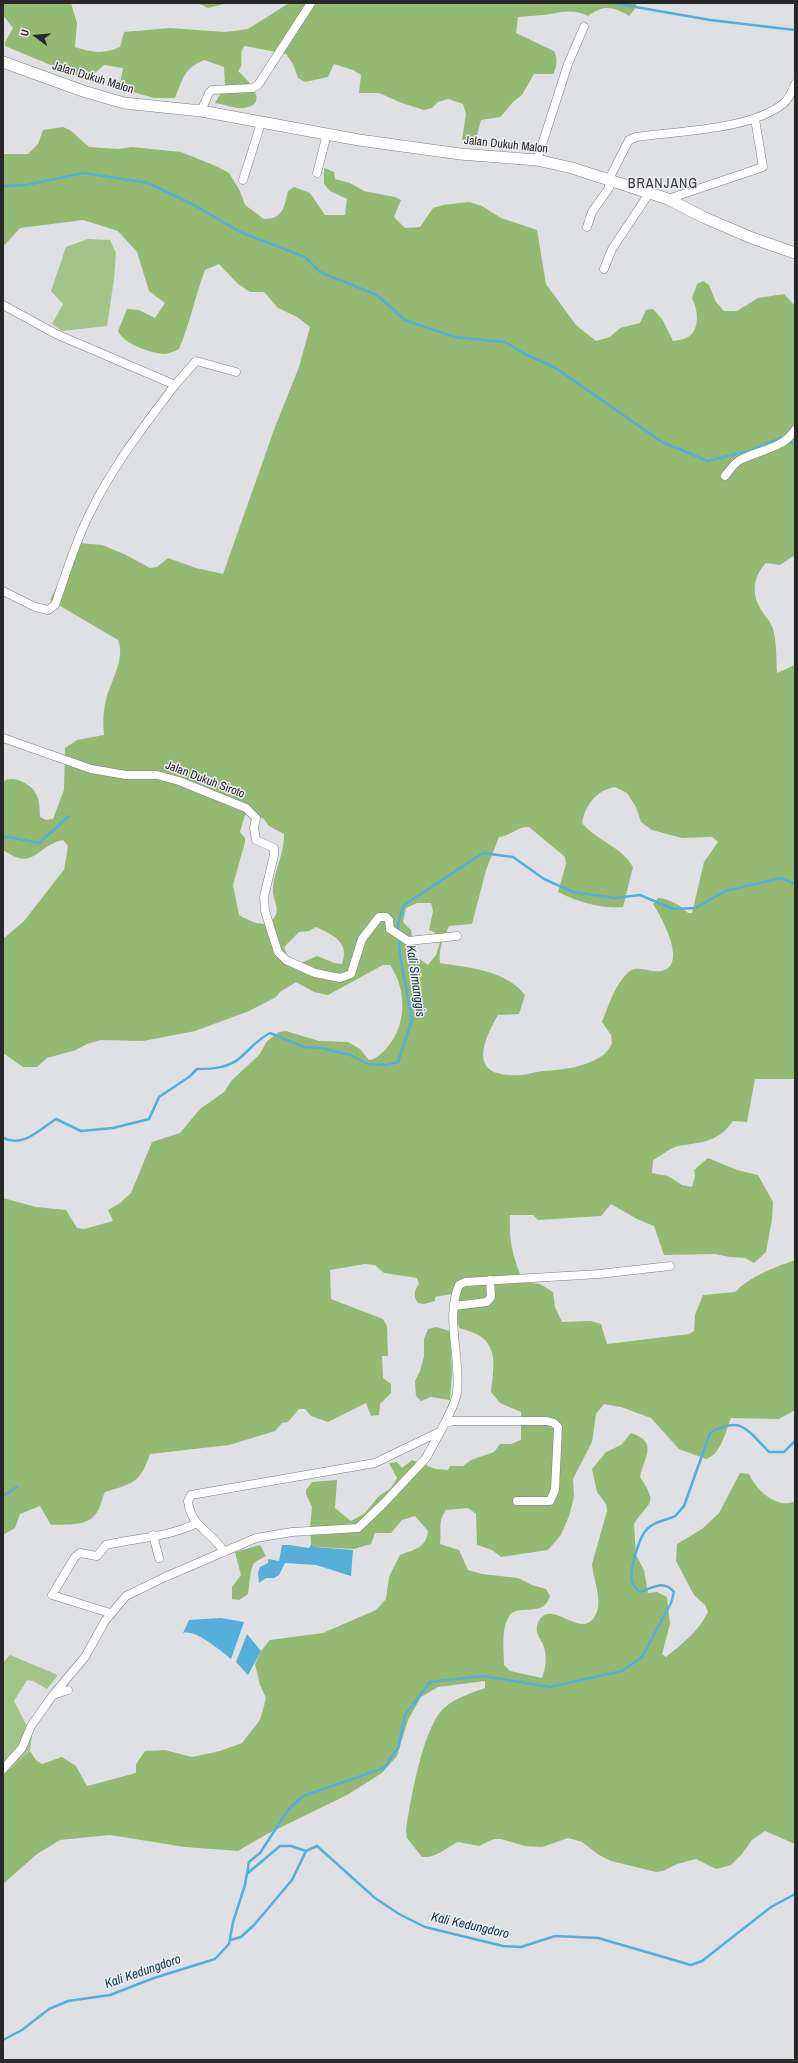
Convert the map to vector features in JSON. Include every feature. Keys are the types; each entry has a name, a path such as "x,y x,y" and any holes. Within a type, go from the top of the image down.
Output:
{"street":[{"path":"201,111 209,93 212,90 252,88 258,85 311,3"},
{"path":"537,160 568,64 584,27"},
{"name":"Jalan Dukuh Malon","path":"3,62 124,103 201,111 260,123 460,154 537,160 609,179 650,192 752,238 795,253"},
{"path":"587,227 592,212 609,188 609,179 627,143 636,137 731,124 754,119 784,103 795,84"},
{"path":"668,199 762,167 754,119"},
{"path":"243,180 260,123"},
{"path":"317,173 327,134"},
{"path":"604,269 612,249 650,192"},
{"path":"3,305 56,334 174,385"},
{"path":"3,591 35,607 48,610 55,605 81,532 90,512 116,466 174,385 196,361 236,372"},
{"path":"725,476 739,461 782,442 794,432"},
{"name":"Jalan Dukuh Siroto","path":"3,738 91,769 126,775 157,775 179,781 246,808 256,818 254,828 256,840 274,848 274,855 264,897 265,911 278,952 286,960 303,968 340,978 351,974 362,939 379,917 386,917 389,920 390,929 408,941 456,936"},
{"path":"3,1769 22,1748 31,1726 53,1695 93,1646 110,1613 126,1596 241,1544 272,1534 358,1528 384,1503 426,1458 445,1423 458,1393 454,1306 459,1285 465,1282 599,1274 670,1266"},
{"path":"454,1306 487,1302 491,1297 490,1280"},
{"path":"445,1423 453,1421 547,1421 554,1423 558,1427 555,1490 553,1496 550,1501 544,1502 517,1501"},
{"path":"224,1552 214,1538 193,1519 188,1501 192,1495 375,1464 439,1432"},
{"path":"110,1613 52,1595 68,1566 80,1553 97,1556 106,1546 146,1539 153,1535 183,1530 197,1523"},
{"path":"153,1535 159,1558"},
{"path":"53,1695 68,1690"}],"green space":[{"path":"3,3 71,3 77,23 75,47 87,51 103,52 120,47 124,32 170,28 225,32 248,29 289,3 637,3 629,16 618,10 608,8 593,12 588,16 577,12 561,12 518,17 516,33 554,51 556,66 554,72 553,74 534,74 522,95 513,102 500,117 481,120 476,139 470,143 462,140 466,114 463,104 448,99 438,102 432,108 424,110 402,103 379,93 359,93 361,75 353,70 334,64 328,77 305,82 298,78 293,64 286,54 245,46 242,52 241,65 238,71 247,80 255,91 257,97 256,102 252,106 244,108 215,103 225,86 224,67 204,60 197,63 188,71 182,80 175,98 154,98 119,88 123,68 104,65 87,80 5,46 5,42 13,28 3,15"},
{"path":"197,3 228,3 208,8"},
{"path":"63,127 70,130 89,147 118,149 132,147 181,152 216,166 229,173 240,191 245,205 264,219 276,217 282,211 288,191 294,187 310,193 325,215 345,215 347,199 330,191 324,184 324,168 334,172 335,179 350,183 364,191 395,197 401,200 394,217 405,228 420,227 433,208 443,205 469,202 482,206 501,218 537,230 546,284 576,325 596,341 610,337 620,328 640,323 646,310 653,309 662,319 673,341 686,338 691,335 696,326 697,314 692,298 697,284 703,281 709,285 716,302 724,311 737,311 758,298 784,294 795,306 795,555 780,565 766,563 756,578 755,596 760,608 773,629 776,645 777,673 795,665 795,1079 755,1079 747,1122 733,1121 721,1134 715,1138 672,1148 653,1160 652,1173 668,1176 682,1185 692,1187 695,1176 694,1170 708,1158 737,1170 758,1175 773,1202 772,1219 766,1252 754,1263 745,1258 715,1254 664,1255 654,1226 637,1219 611,1204 601,1216 538,1220 533,1215 510,1215 510,1234 512,1249 523,1282 540,1284 553,1292 555,1307 562,1322 591,1321 601,1324 607,1344 689,1334 694,1331 695,1315 703,1295 735,1292 748,1281 771,1269 795,1260 795,1410 779,1419 731,1418 716,1453 706,1459 679,1449 651,1418 621,1407 604,1404 596,1414 592,1442 573,1479 574,1497 569,1516 561,1535 548,1550 501,1557 492,1550 477,1545 476,1514 468,1508 446,1510 443,1514 441,1523 440,1544 459,1550 468,1570 482,1574 518,1578 532,1585 546,1589 550,1596 547,1603 542,1607 512,1613 508,1618 504,1629 503,1641 504,1665 510,1671 542,1678 546,1654 537,1631 537,1627 543,1616 549,1614 556,1615 579,1624 586,1624 592,1620 596,1614 598,1608 598,1593 592,1564 607,1511 606,1504 597,1492 592,1469 606,1452 621,1445 631,1433 645,1441 648,1451 640,1477 649,1493 650,1502 634,1524 636,1555 644,1570 648,1593 657,1592 667,1597 670,1624 662,1654 666,1657 695,1631 708,1612 705,1605 694,1595 676,1561 677,1544 702,1529 719,1513 740,1473 749,1474 761,1492 774,1500 781,1503 795,1501 795,1844 765,1831 752,1840 742,1854 731,1865 716,1869 696,1859 677,1864 663,1871 656,1872 611,1861 599,1855 582,1842 568,1838 542,1847 525,1846 501,1839 494,1839 479,1846 458,1842 437,1854 422,1857 407,1838 406,1831 414,1784 430,1731 437,1718 448,1704 485,1688 485,1681 438,1687 421,1697 408,1720 397,1756 382,1773 347,1795 267,1834 238,1851 185,1847 110,1835 60,1840 37,1854 3,1884 3,1775 30,1751 36,1760 42,1764 62,1757 76,1766 87,1786 136,1773 136,1764 145,1751 165,1750 192,1757 220,1751 242,1743 260,1720 264,1706 266,1698 260,1685 255,1664 261,1651 270,1640 323,1633 376,1610 386,1599 389,1577 400,1555 414,1550 422,1545 425,1542 428,1531 415,1516 402,1520 391,1533 375,1533 371,1544 354,1549 315,1547 311,1545 310,1528 312,1507 306,1494 306,1490 312,1482 337,1480 335,1508 351,1521 365,1513 379,1496 391,1488 397,1478 389,1463 397,1462 402,1468 412,1460 436,1469 448,1470 450,1466 463,1466 471,1460 494,1452 500,1444 511,1444 521,1440 521,1412 500,1403 491,1392 493,1361 490,1347 480,1336 459,1328 451,1294 435,1297 435,1301 424,1304 418,1303 415,1295 415,1291 419,1284 417,1278 384,1273 375,1265 365,1264 330,1270 331,1299 383,1319 387,1326 388,1356 382,1356 383,1378 391,1384 391,1393 380,1404 379,1415 371,1416 366,1403 328,1422 311,1416 305,1409 299,1409 288,1422 282,1423 275,1431 229,1445 150,1454 143,1471 135,1480 129,1484 105,1492 98,1510 89,1520 77,1524 51,1525 40,1506 20,1514 15,1528 3,1535 3,1198 36,1207 66,1210 77,1228 84,1229 113,1221 108,1210 120,1203 131,1193 152,1142 180,1133 200,1109 224,1092 232,1080 259,1055 267,1041 279,1032 286,1031 319,1041 348,1042 360,1049 369,1060 378,1056 392,1042 401,1021 402,1009 400,986 396,975 390,965 383,965 328,995 314,992 296,982 280,992 276,997 249,1011 195,1031 143,1041 101,1040 87,1044 76,1050 47,1058 37,1067 23,1067 3,1053 3,939 24,921 64,870 68,846 63,840 46,847 34,856 22,859 3,850 3,782 8,779 14,779 29,786 36,794 38,799 40,817 46,820 53,819 64,790 65,748 77,740 104,735 105,704 119,663 120,655 118,640 50,600 79,543 102,545 124,554 150,568 157,567 168,558 196,568 223,574 275,427 299,367 310,327 297,317 278,308 264,292 250,292 238,284 219,264 205,270 179,349 168,354 158,353 145,350 126,340 118,331 127,309 139,310 155,318 165,303 149,291 137,252 118,231 83,220 20,228 3,247 3,154 28,154 38,144 43,130","holes":["615,787 627,793 636,807 641,822 652,830 682,838 712,837 718,842 704,862 692,913 688,913 682,907 667,900 658,898 653,904 662,919 670,940 673,951 673,960 669,967 661,971 634,969 630,971 620,982 602,1022 611,1035 612,1043 604,1054 580,1066 566,1069 541,1071 520,1075 504,1075 493,1071 486,1066 484,1058 484,1048 487,1038 498,1015 519,1014 525,995 508,980 498,975 475,969 440,963 441,948 445,935 449,926 472,924 486,870 499,837 525,827 529,827 565,857 566,864 558,892 574,899 598,906 623,907 633,867 622,854 595,835 582,823 589,804 597,795","245,815 263,818 269,826 284,834 283,849 273,885 277,911 274,918 267,923 263,924 255,922 239,915 233,885 245,842 245,838 240,832","417,903 431,903 433,911 429,930 434,932 440,942 436,955 428,965 414,955 411,930 403,922 406,908","316,927 334,936 342,945 344,950 342,964 334,963 317,956 301,963 287,955 284,947 299,932 309,931"]},
{"path":"88,239 110,240 116,253 107,326 62,331 52,324 63,304 51,291 66,247"},
{"path":"436,1327 450,1331 452,1373 450,1400 431,1397 421,1401 416,1396 415,1381 420,1371 424,1356 424,1339 428,1329"},
{"path":"260,1545 266,1556 254,1563 251,1570 248,1594 239,1600 232,1599 232,1587 241,1575 235,1552"},
{"path":"10,1655 58,1675 47,1689 33,1681 27,1680 14,1701 32,1736 30,1751 3,1775 3,1663"}],"water":[{"path":"282,1545 309,1548 311,1545 315,1547 353,1550 351,1576 316,1565 285,1563 279,1575 274,1578 266,1578 259,1583 258,1573 260,1567 268,1563 268,1559 279,1561"},
{"path":"221,1618 244,1622 231,1659 201,1637 195,1634 183,1633 189,1620"},
{"path":"247,1634 261,1651 248,1675 236,1662"}],"waterway":[{"path":"613,3 710,20 795,30"},
{"path":"3,186 26,185 84,173 148,183 194,205 240,232 305,257 320,272 377,295 405,320 454,337 505,342 525,354 554,367 662,442 708,461 749,451 781,438 795,445"},
{"path":"3,836 39,843 69,816"},
{"name":"Kali Simanggis","path":"399,932 398,923 404,905 483,853 513,857 544,879 573,892 615,898 640,895 673,909 696,908 725,891 781,878 795,884"},
{"name":"Kali Simanggis","path":"3,1138 18,1141 25,1139 56,1119 81,1131 113,1128 149,1119 159,1097 189,1077 197,1069 215,1068 231,1064 258,1041 270,1033 304,1047 321,1048 350,1055 368,1064 387,1065 398,1062 412,1020 400,955 399,937"},
{"path":"3,2040 22,2030 49,2009 68,2001 110,1995 154,1978 215,1959 229,1944 233,1922 245,1885 249,1862 260,1853 288,1810 303,1796 384,1768 398,1748 405,1715 430,1682 483,1676 550,1687 622,1671 642,1657 671,1603 674,1592 670,1588 662,1585 640,1592 636,1589 631,1577 635,1554 647,1529 655,1523 672,1518 684,1506 710,1433 730,1425 737,1425 749,1432 769,1452 784,1452 795,1441"},
{"path":"3,1496 17,1487"},
{"name":"Kali Kedungdoro","path":"248,1873 280,1846 291,1846 306,1851 317,1846 375,1898 399,1914 425,1927 503,1946 521,1947 555,1936 598,1938 691,1965 702,1961 771,1907 795,1894"},
{"path":"230,1940 241,1937 254,1925 292,1880 306,1851"}],"district":[{"name":"BRANJANG","path":"663,184"}]}
